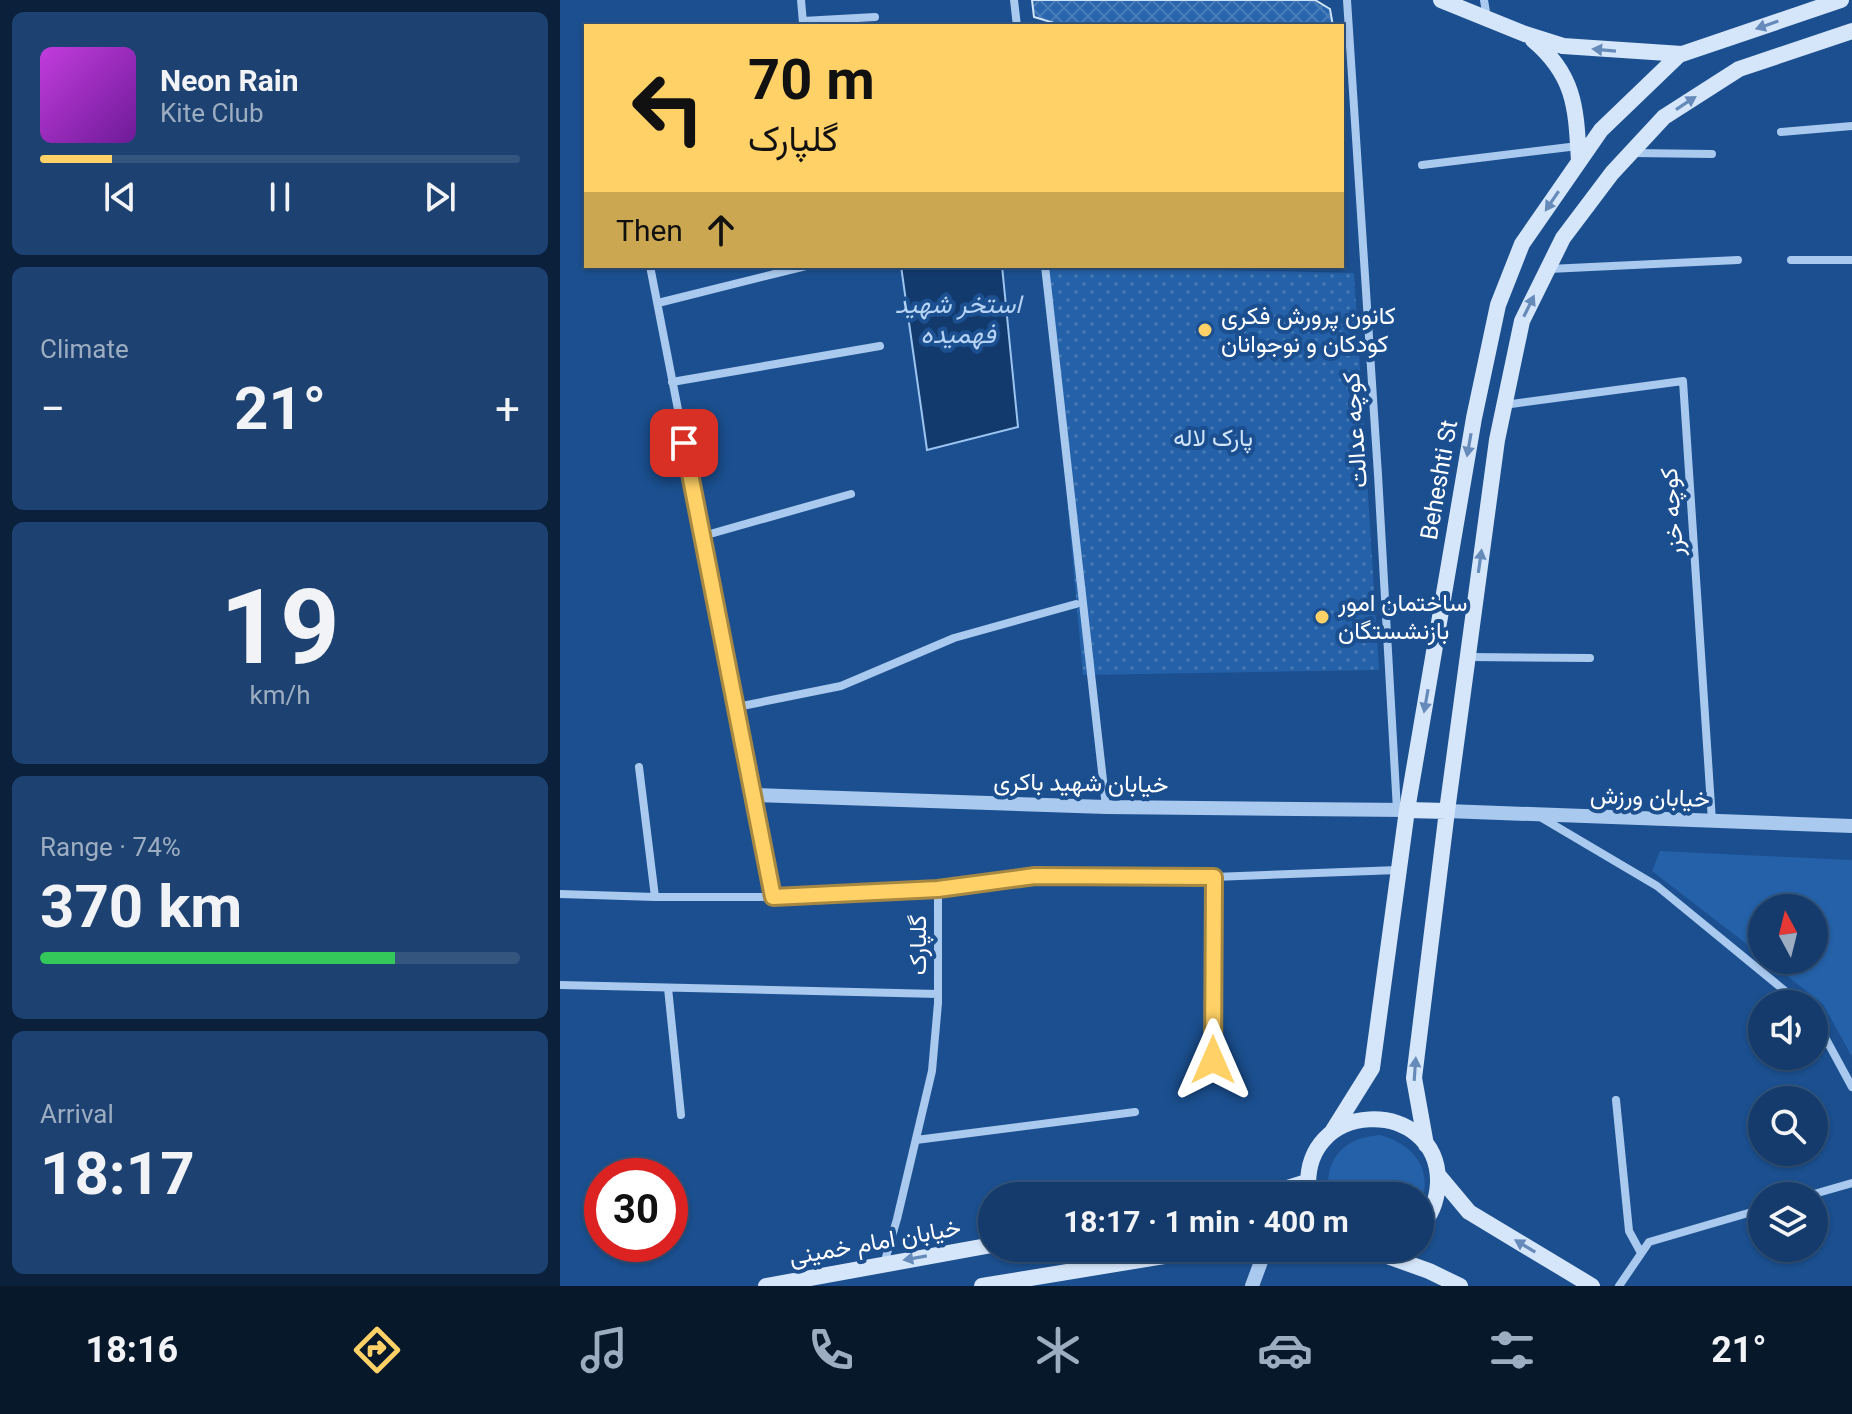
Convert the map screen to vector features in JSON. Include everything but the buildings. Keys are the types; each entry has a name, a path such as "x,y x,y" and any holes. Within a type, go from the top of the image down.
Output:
{"main road":[{"path":"1441,0 1563,46 1682,54"},
{"name":"Beheshti St","path":"1309,1182 1310,1163 1319,1146 1332,1132 1372,1068 1399,870 1402,810 1474,418 1498,305 1522,244 1578,154 1682,54 1841,0"},
{"name":"Beheshti St","path":"1438,1175 1426,1145 1414,1078 1497,440 1522,321 1563,238 1612,173 1664,117 1739,69 1852,31"},
{"path":"1525,34 1545,50 1572,93 1578,154"},
{"path":"1402,810 1447,811"},
{"path":"1332,1132 1364,1118 1382,1118 1414,1132 1426,1145"},
{"path":"1434,1205 1438,1175"},
{"path":"1438,1175 1469,1212 1592,1286"},
{"name":"خیابان امام خمینی","path":"766,1286 978,1247"},
{"path":"982,1286 1027,1282 1136,1262"},
{"path":"1404,1262 1460,1286"}],"street":[{"path":"801,0 803,24 875,17"},
{"path":"1014,0 1017,24"},
{"name":"کوچه عدالت","path":"1347,0 1402,810"},
{"path":"1484,0 1487,18"},
{"path":"1781,132 1852,126"},
{"path":"1631,153 1712,154"},
{"path":"1422,165 1578,154"},
{"path":"1548,269 1738,260"},
{"path":"1791,260 1852,260"},
{"path":"650,268 773,897"},
{"path":"658,303 798,268"},
{"path":"1045,268 1106,807"},
{"path":"672,382 880,346"},
{"name":"کوچه خزر","path":"1504,405 1683,381 1712,821"},
{"path":"703,536 851,494"},
{"path":"737,707 841,686 954,638 1076,604"},
{"path":"1467,657 1590,658"},
{"path":"639,767 655,897"},
{"name":"خیابان شهید باکری","path":"754,795 1106,807 1402,810"},
{"name":"خیابان ورزش","path":"1447,811 1852,826"},
{"path":"1537,815 1657,886 1784,990"},
{"name":"گلپارک","path":"884,1264 932,1071 938,994 938,889 1035,876 1214,877 1399,870"},
{"path":"1213,1060 1214,877"},
{"path":"560,894 773,897 938,889"},
{"path":"560,985 938,994"},
{"path":"668,988 681,1115"},
{"path":"1828,1043 1852,1087"},
{"path":"1616,1100 1629,1231 1641,1253"},
{"path":"916,1140 1135,1112"},
{"path":"1828,1190 1852,1183"},
{"path":"1619,1286 1649,1242 1748,1213"},
{"path":"1252,1286 1261,1262"}],"green space":[{"name":"پارک لاله","path":"1046,268 1354,273 1379,670 1083,675"},
{"path":"1660,851 1852,860 1852,1057 1828,1013 1828,990 1805,990 1785,974 1828,974 1828,894 1748,894 1748,945 1652,871"},
{"path":"1380,1135 1402,1145 1418,1160 1425,1182 1328,1182 1333,1161 1339,1152 1356,1140"}],"water":[{"name":"استخر شهید فهمیده","path":"901,268 1002,268 1018,427 927,450"}],"place":[{"name":"کانون پرورش فکری کودکان و نوجوانان","path":"1205,330"},
{"name":"ساختمان امور بازنشستگان","path":"1322,617"}],"route":[{"path":"684,443 773,897 938,889 1035,876 1214,877 1213,1060"}]}
